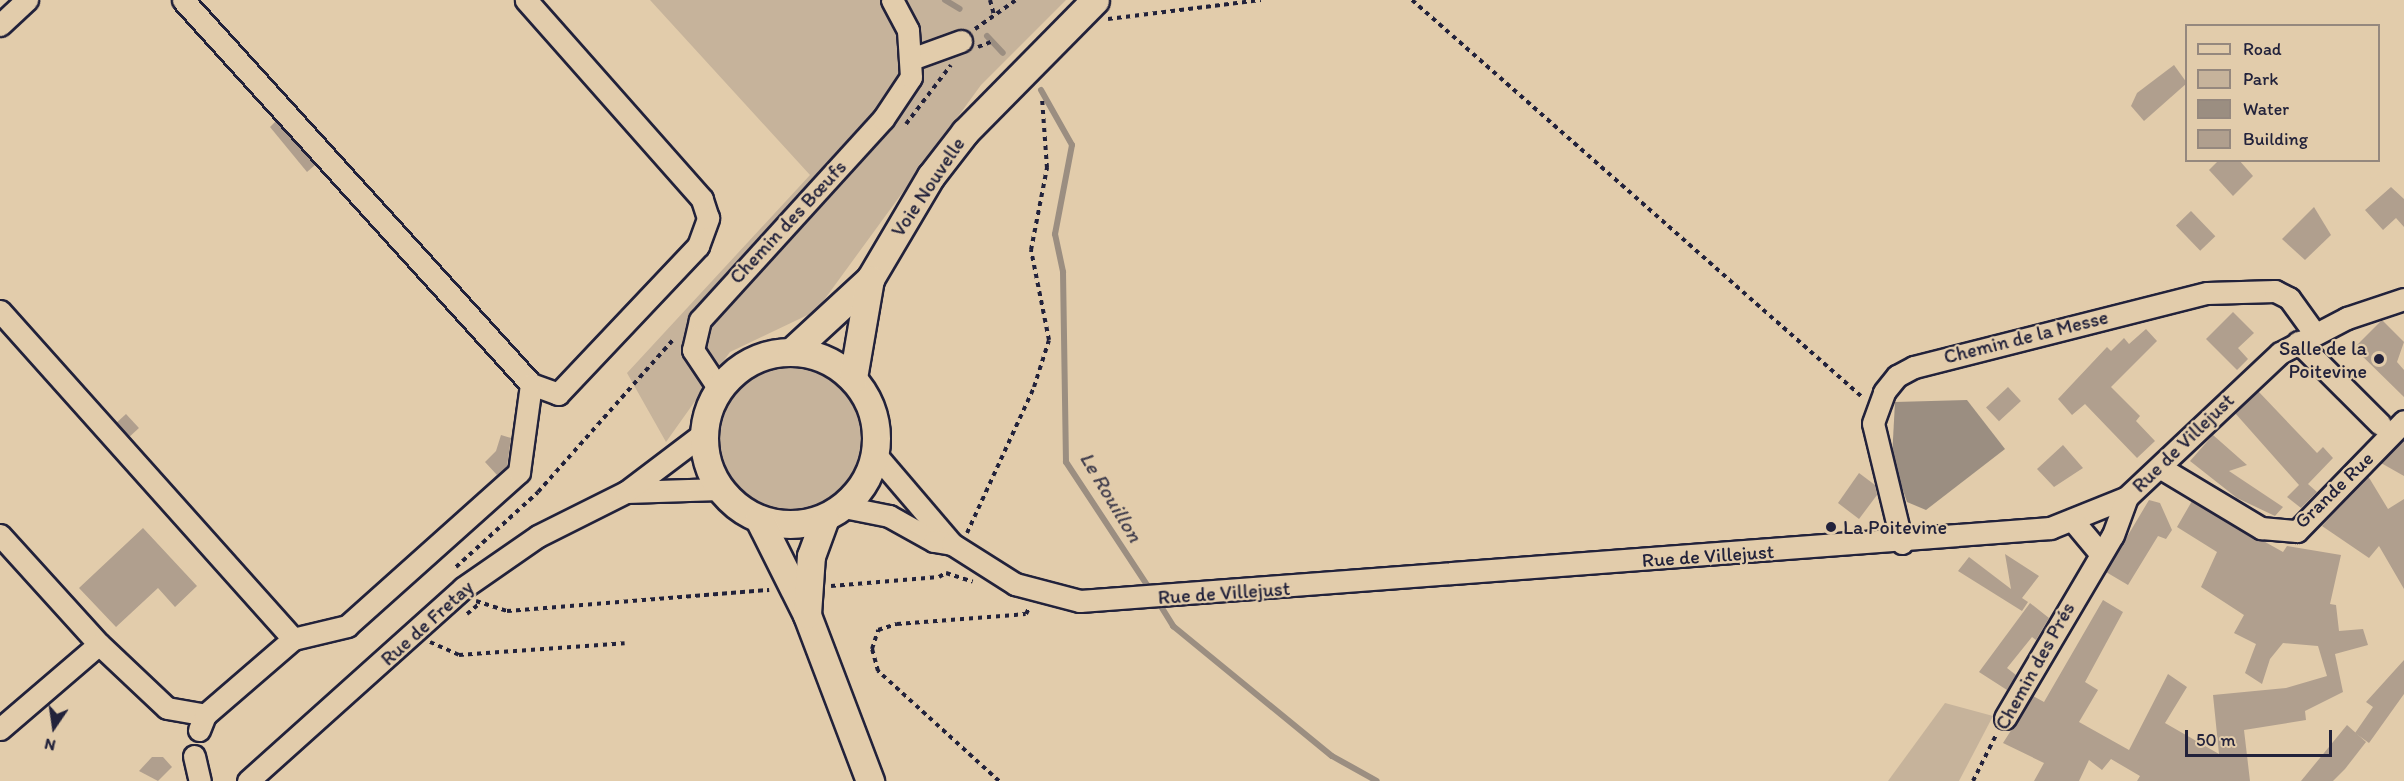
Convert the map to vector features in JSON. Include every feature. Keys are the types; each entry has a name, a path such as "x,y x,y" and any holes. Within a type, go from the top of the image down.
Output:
{"main road":[{"name":"Voie Nouvelle","path":"791,352 870,279 931,176 965,132 1095,0"},
{"path":"853,378 870,279"},
{"path":"759,519 803,524 834,512 859,492 876,455 876,427 868,401 853,378 835,364 791,352 751,362 719,389 704,433 707,463 720,489 759,519 807,615 870,781"},
{"path":"807,615 811,556 834,512"}],"street":[{"path":"0,25 27,0"},
{"path":"183,0 531,384 558,394 698,246 708,218 702,200 526,0"},
{"path":"892,0 908,30 914,58 961,41"},
{"name":"Chemin des Bœufs","path":"719,389 693,350 700,320 883,119 911,77 914,58"},
{"name":"Chemin de la Messe","path":"1875,409 1897,376 1929,361 2207,293 2275,291 2289,298 2306,338 2380,424"},
{"name":"Rue de Villejust","path":"876,455 960,539 1035,592 1080,601 1172,597 1902,543 2074,522 2127,497 2161,468 2251,378 2306,338 2404,299"},
{"path":"0,311 293,639"},
{"path":"0,535 99,644 167,708 202,722 293,639 347,626 519,472 531,384"},
{"path":"1875,409 1874,444 1902,543"},
{"name":"Grande Rue","path":"2161,468 2261,528 2297,531 2404,421"},
{"name":"Rue de Fretay","path":"248,781 418,631 463,588 538,536 626,492 704,433"},
{"name":"Rue de Fretay","path":"626,492 720,489"},
{"name":"Chemin des Prés","path":"2005,718 2099,552 2125,512 2127,497"},
{"name":"Rue de Villejust","path":"834,512 889,516 960,539"},
{"path":"2074,522 2099,552"},
{"path":"0,729 99,644"},
{"path":"194,756 200,781"}],"path":[{"path":"990,0 994,15"},
{"path":"1071,23 1262,0"},
{"path":"1412,0 1875,409"},
{"path":"960,539 1034,387 1049,340 1031,250 1047,168 1042,99"},
{"path":"827,586 946,573"},
{"path":"463,588 480,603 507,611 772,590"},
{"path":"999,781 878,672 872,649 879,630 897,624 1026,614 1035,592"},
{"path":"418,631 432,644 459,655 626,643"},
{"name":"Chemin des Prés","path":"1973,781 2005,718"}],"green space":[{"path":"650,0 1066,0 981,85 816,311 730,352 666,442 627,373 810,175"},
{"path":"791,366 819,372 843,388 859,412 865,440 859,468 843,492 819,508 791,514 763,508 739,492 723,468 717,440 723,412 739,388 763,372"},
{"path":"1945,703 1993,716 1959,781 1888,781"}],"water":[{"path":"1967,400 2005,449 1926,510 1907,502 1892,458 1895,402"}],"building":[{"path":"2174,65 2185,80 2185,85 2144,121 2131,106 2137,93"},
{"path":"276,121 315,165 307,172 270,127"},
{"path":"2217,162 2241,162 2253,176 2233,196 2209,170"},
{"path":"2391,187 2404,199 2404,227 2396,218 2383,230 2365,210"},
{"path":"2314,207 2331,235 2305,260 2282,239"},
{"path":"2191,211 2215,236 2200,251 2176,226"},
{"path":"2233,312 2254,333 2238,348 2248,359 2237,370 2206,339"},
{"name":"Salle de la Poitevine","path":"2382,320 2404,342 2397,362 2404,370 2404,397 2354,348"},
{"path":"2146,329 2157,341 2111,387 2140,416 2136,421 2155,441 2137,458 2085,404 2072,415 2058,399 2107,347 2111,351 2124,338 2129,344"},
{"path":"2008,387 2021,401 1999,421 1986,407"},
{"path":"2258,391 2317,453 2323,447 2333,458 2308,484 2317,492 2301,508 2287,497 2299,485 2235,413"},
{"path":"126,414 139,428 129,437 116,423"},
{"path":"501,435 511,438 507,466 497,475 485,462 496,451"},
{"path":"2213,435 2247,465 2229,471 2283,507 2275,516 2237,498 2190,461"},
{"path":"2404,439 2404,476 2381,463"},
{"path":"2063,445 2083,468 2054,487 2037,469"},
{"path":"1859,473 1875,485 1877,495 1859,519 1838,503"},
{"path":"2368,476 2388,509 2404,499 2404,589 2379,546 2369,558 2322,526"},
{"path":"2149,500 2160,503 2172,530 2166,539 2158,536 2128,585 2106,572"},
{"path":"2192,501 2283,552 2287,546 2341,555 2330,604 2336,605 2339,631 2363,629 2368,645 2335,654 2343,692 2305,711 2306,720 2244,730 2250,781 2137,781 2140,776 2111,759 2102,770 2089,760 2079,781 2034,781 2044,763 2003,743 2033,696 2044,702 2103,600 2123,612 2085,682 2098,690 2079,722 2129,750 2168,674 2187,687 2165,723 2219,754 2213,695 2286,688 2327,676 2318,646 2283,643 2270,659 2262,684 2245,673 2256,644 2234,633 2244,615 2201,587 2217,552 2177,527"},
{"path":"143,528 197,586 175,607 158,588 116,627 79,588"},
{"path":"2005,554 2039,576 2022,598 2028,602 2022,611 1958,571 1969,557 2011,589"},
{"path":"2030,603 2049,618 2036,640 2032,637 2007,668 2016,675 2007,690 1979,672"},
{"path":"2404,660 2404,694 2369,743 2355,733 2373,707 2366,702"},
{"path":"2347,725 2366,742 2345,769 2333,781 2301,781"},
{"path":"152,757 163,757 172,767 158,781 139,771"}],"waterway":[{"name":"Le Rouillon","path":"945,0 960,9"},
{"name":"Le Rouillon","path":"987,36 1003,53"},
{"name":"Le Rouillon","path":"1041,90 1072,145 1055,234 1063,272 1066,462 1151,591"},
{"name":"Le Rouillon","path":"1157,600 1173,626 1332,756 1377,781"}],"place":[{"name":"Salle de la Poitevine","path":"2379,359"},
{"name":"La Poitevine","path":"1831,527"}]}
